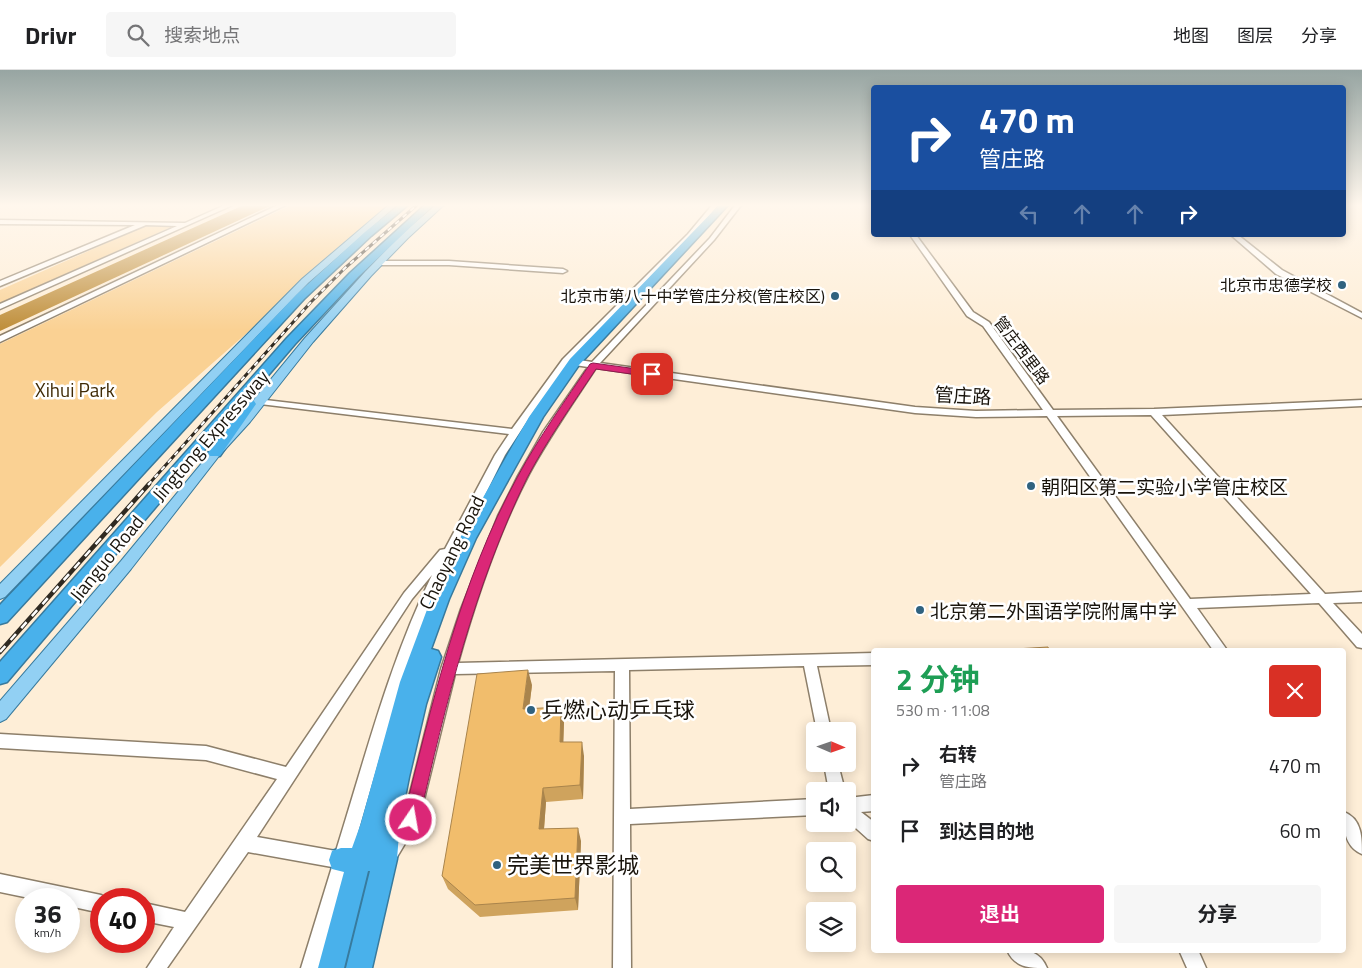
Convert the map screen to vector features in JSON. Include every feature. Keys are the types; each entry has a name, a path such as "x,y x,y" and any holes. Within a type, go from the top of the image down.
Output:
{"highway":[{"name":"Jingtong Expressway","path":"0,617 300,297 357,246"},
{"name":"Jingtong Expressway","path":"0,676 291,341 354,275 385,246"},
{"name":"Chaoyang Road","path":"331,968 350,860 373,823 398,722 440,599 468,538 512,456 536,417 579,363 687,246"},
{"name":"Chaoyang Road","path":"359,968 385,859 388,822 416,704 448,605 498,498 544,417 579,363 690,246"},
{"path":"215,453 291,341"},
{"path":"0,688 104,557"},
{"path":"0,612 36,578"},
{"path":"350,860 385,859"}],"main road":[{"path":"0,593 305,281 346,246"},
{"name":"Jianguo Road","path":"0,714 126,565 215,453 309,340 397,246"}],"street":[{"path":"0,284 91,246"},
{"path":"0,307 137,246"},
{"path":"0,339 196,246"},
{"name":"Chaoyang Road","path":"310,968 350,860 354,825 390,697 423,607 455,540 500,455 515,432 579,363 681,246"},
{"name":"Chaoyang Road","path":"385,859 411,820 448,669 467,609 504,516 523,476 548,432 579,363 705,246"},
{"name":"管庄西里路","path":"921,246 970,314 986,324 1219,648"},
{"path":"1247,246 1279,272 1362,315"},
{"path":"1254,246 1285,272 1362,315"},
{"path":"379,263 449,263 563,271"},
{"name":"管庄路","path":"579,363 915,410 976,414 1154,412 1362,403"},
{"path":"260,401 515,432"},
{"path":"1154,412 1362,644"},
{"path":"156,968 244,843 408,596 455,540"},
{"path":"1187,604 1362,597"},
{"path":"448,669 871,659"},
{"path":"809,660 822,722"},
{"path":"622,666 622,968"},
{"path":"0,741 206,753 288,775"},
{"path":"856,805 871,804"},
{"path":"622,816 806,806"},
{"path":"856,818 871,830"},
{"path":"1346,823 1362,846"},
{"path":"244,843 350,860"},
{"path":"0,883 90,902"},
{"path":"155,914 188,921"},
{"path":"1190,953 1197,968"}],"green space":[{"path":"100,246 129,246 0,303 0,290"},
{"name":"Xihui Park","path":"205,246 346,246 157,412 0,567 0,344"}],"shaded area":[{"path":"153,246 184,246 0,331 0,315"}],"building":[{"path":"528,670 523,709 561,707 560,742 582,742 580,785 543,788 539,829 578,828 575,898 475,905 442,876 477,674"}],"railway":[{"path":"148,485 311,302 370,246"},
{"path":"0,652 149,484"}],"place":[{"name":"北京市忠德学校","path":"1342,285"},
{"name":"北京市第八十中学管庄分校(管庄校区)","path":"835,296"},
{"name":"朝阳区第二实验小学管庄校区","path":"1031,486"},
{"name":"北京第二外国语学院附属中学","path":"920,610"},
{"name":"乒燃心动乒乓球","path":"531,710"},
{"name":"完美世界影城","path":"497,865"}],"route":[{"path":"411,820 448,669 467,609 504,516 523,476 548,432 593,366 652,374"}]}
